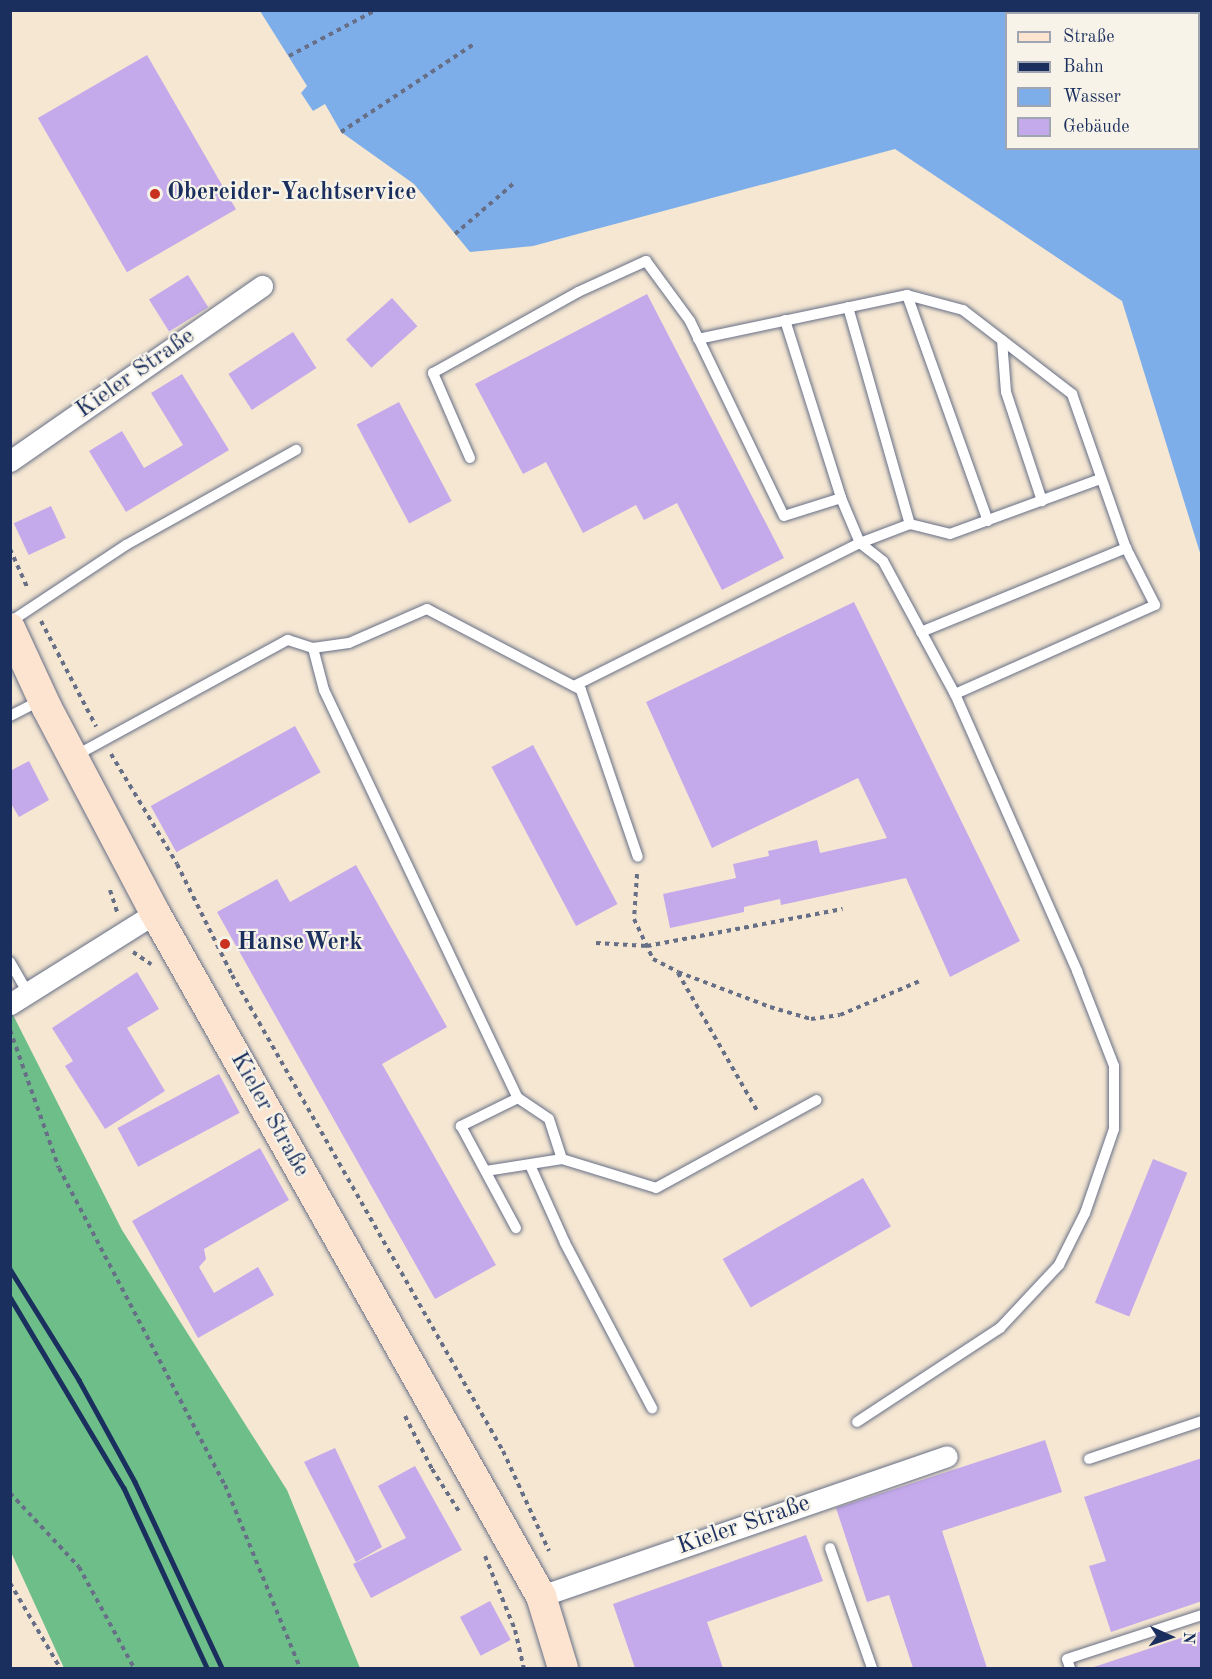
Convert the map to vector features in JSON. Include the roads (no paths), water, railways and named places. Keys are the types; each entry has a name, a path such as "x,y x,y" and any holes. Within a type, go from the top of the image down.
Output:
{"main road":[{"name":"Kieler Straße","path":"10,628 43,700 155,913 553,1592 563,1668"}],"street":[{"name":"Kieler Straße","path":"10,461 261,286"},
{"path":"19,998 155,913"},
{"name":"Kieler Straße","path":"553,1592 947,1456"}],"lane":[{"path":"470,458 433,373 578,292 646,261 690,321 784,516 841,498"},
{"path":"907,295 988,521"},
{"path":"698,339 907,295 963,310 1071,394 1126,548 1155,605 955,694"},
{"path":"848,307 910,524"},
{"path":"785,320 841,498 860,543 883,561 955,694 1077,971 1114,1066 1114,1129 1085,1213 1059,1265 1000,1328 857,1422"},
{"path":"1002,340 1006,392 1042,501"},
{"path":"10,622 126,545 296,450"},
{"path":"574,686 860,543 910,524 950,534 1100,479"},
{"path":"921,632 1126,548"},
{"path":"73,757 102,739 288,640 313,648 349,643 427,609 581,690 638,857"},
{"path":"313,648 324,690 518,1098 549,1119 562,1159"},
{"path":"10,716 43,700"},
{"path":"10,962 19,998"},
{"path":"516,1228 461,1126 518,1098"},
{"path":"486,1171 530,1166 562,1159 656,1188 817,1100"},
{"path":"530,1166 565,1244 652,1408"},
{"path":"1089,1459 1202,1421"},
{"path":"830,1548 872,1668"},
{"path":"1070,1668 1067,1659 1202,1615"}],"water":[{"path":"260,11 1201,11 1201,556 1122,301 895,149 533,246 470,252 414,184 341,132 325,104 313,111 301,93 307,86"}],"railway":[{"path":"10,1269 79,1380 135,1482 222,1668"},
{"path":"10,1297 124,1488 207,1668"}],"place":[{"name":"Obereider-Yachtservice","path":"155,194"},
{"name":"HanseWerk","path":"225,944"}]}
